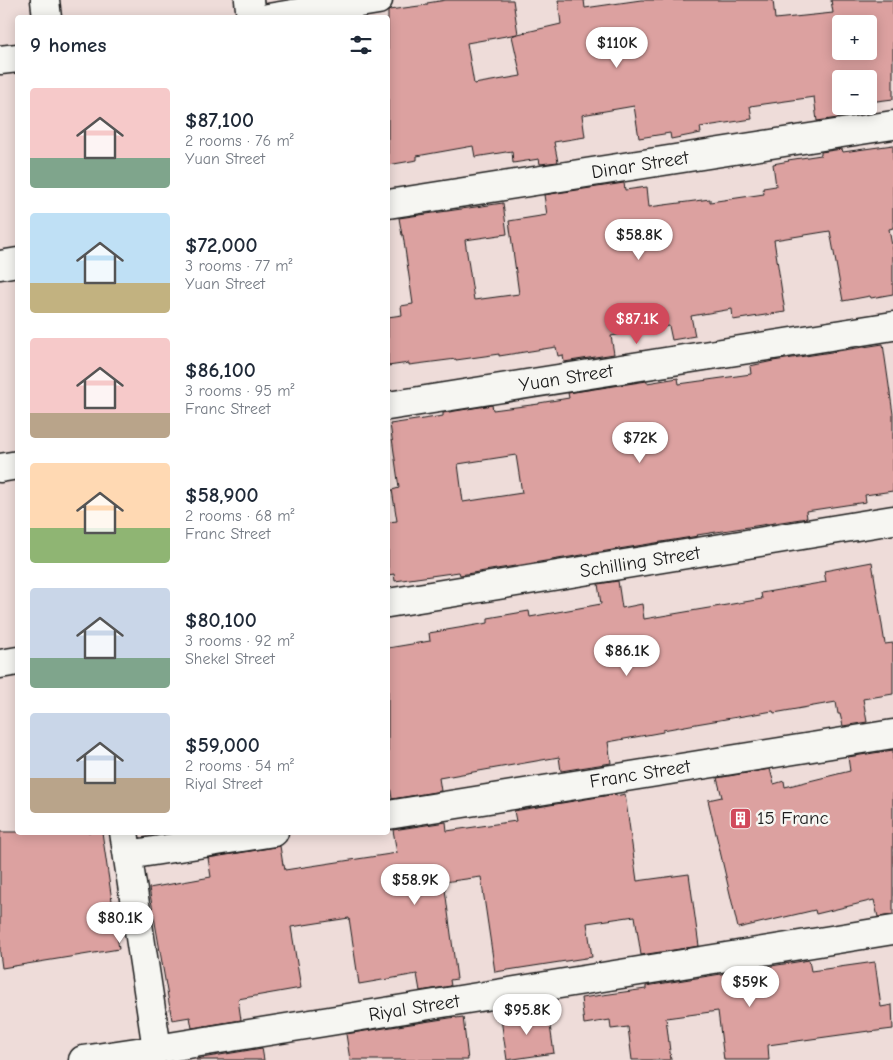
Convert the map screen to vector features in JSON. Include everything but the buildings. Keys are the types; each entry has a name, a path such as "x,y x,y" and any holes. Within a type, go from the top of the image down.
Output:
{"street":[{"path":"45,0 47,15"},
{"path":"249,0 252,15"},
{"path":"286,15 378,0"},
{"path":"0,60 15,58"},
{"name":"Dinar Street","path":"390,204 893,125"},
{"path":"0,265 15,262"},
{"name":"Yuan Street","path":"390,406 893,326"},
{"path":"0,468 15,466"},
{"name":"Schilling Street","path":"390,603 893,520"},
{"path":"0,664 15,662"},
{"name":"Franc Street","path":"390,815 893,734"},
{"path":"157,1050 126,844 237,835"},
{"name":"Riyal Street","path":"83,1060 157,1050 893,930"}],"place":[{"name":"15 Franc","path":"741,818"}]}
